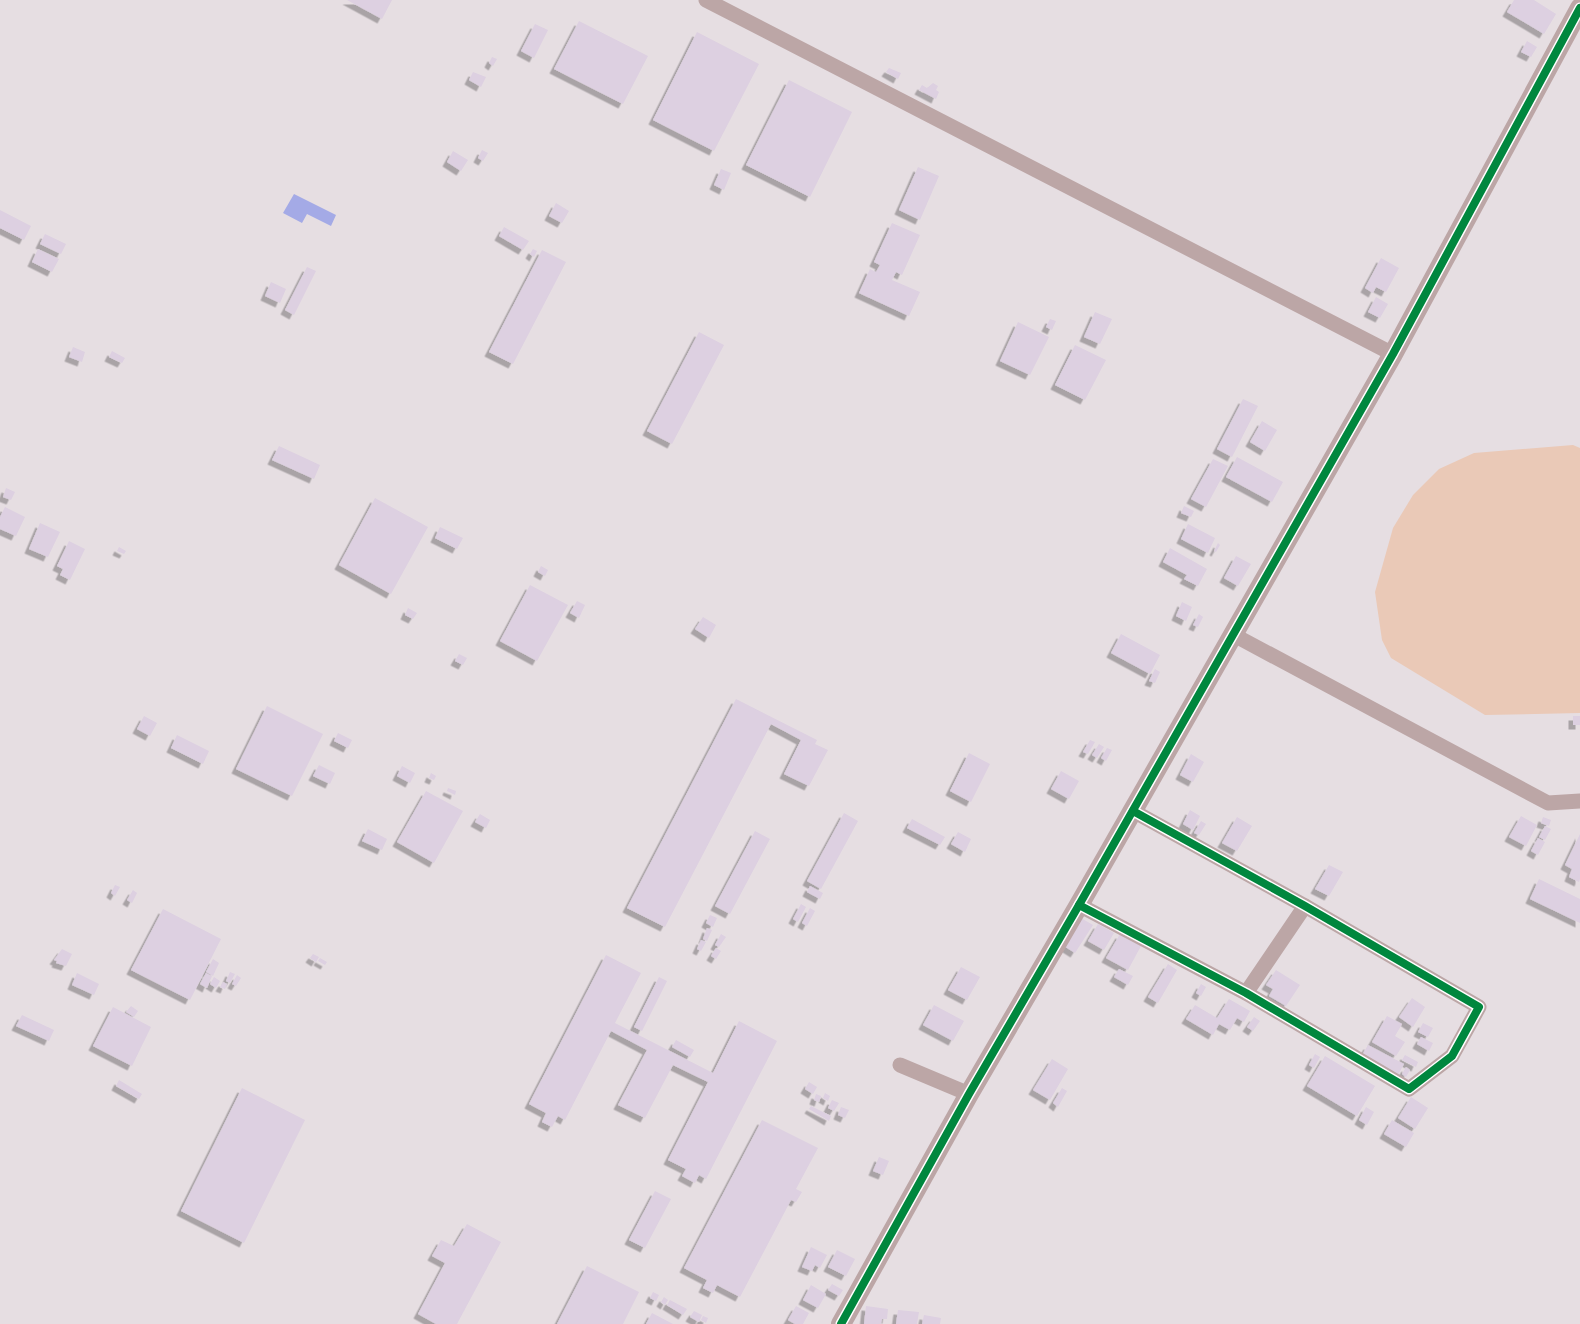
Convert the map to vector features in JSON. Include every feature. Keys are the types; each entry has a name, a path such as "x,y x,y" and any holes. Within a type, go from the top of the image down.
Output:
{"street":[{"path":"706,0 1393,354"},
{"path":"841,1324 969,1094 1133,812 1232,634 1393,354 1580,8"},
{"path":"1232,634 1548,803 1580,801"},
{"path":"1079,905 1246,993 1408,1089 1452,1056 1479,1007 1305,906 1133,812"},
{"path":"1246,993 1305,906"},
{"path":"900,1065 969,1094"}],"shaded area":[{"path":"1573,445 1580,448 1580,713 1485,715 1391,658 1382,640 1375,592 1393,528 1413,495 1439,469 1474,453"}],"water":[{"path":"294,194 336,215 331,226 307,214 302,223 283,213"}],"building":[{"path":"347,0 392,0 382,19"},
{"path":"1514,0 1534,0 1556,14 1544,34 1507,12"},
{"path":"579,21 648,56 623,104 554,69"},
{"path":"535,24 548,30 534,58 521,51"},
{"path":"697,32 759,64 714,151 653,120"},
{"path":"1527,41 1537,47 1531,57 1521,52"},
{"path":"492,57 497,59 493,66 489,63"},
{"path":"889,68 901,73 898,79 886,72"},
{"path":"473,72 486,77 481,87 469,80"},
{"path":"789,80 852,112 810,197 746,165"},
{"path":"933,83 938,86 936,90 939,92 936,99 919,90 922,85 927,88"},
{"path":"482,150 488,153 483,161 478,158"},
{"path":"453,151 468,160 461,171 447,162"},
{"path":"918,167 939,176 920,220 899,210"},
{"path":"721,169 731,173 724,190 714,185"},
{"path":"556,203 569,211 562,223 549,216"},
{"path":"0,210 31,226 24,240 0,228"},
{"path":"892,223 920,235 902,275 896,272 892,280 920,292 909,316 859,293 870,269 876,272 880,265 874,262"},
{"path":"504,227 529,241 523,250 499,236"},
{"path":"45,234 66,244 61,254 40,244"},
{"path":"38,249 59,259 52,272 32,262"},
{"path":"533,249 537,251 534,257 530,254"},
{"path":"542,250 566,262 513,364 489,352"},
{"path":"1381,258 1399,268 1386,292 1376,287 1373,293 1365,288"},
{"path":"307,267 316,271 294,315 285,310"},
{"path":"271,282 286,289 280,303 265,296"},
{"path":"1376,297 1388,304 1380,318 1368,312"},
{"path":"1095,312 1112,319 1100,344 1084,337"},
{"path":"1050,319 1056,321 1052,330 1046,327"},
{"path":"1018,322 1049,337 1030,375 1000,361"},
{"path":"699,332 724,345 672,444 647,431"},
{"path":"1075,345 1106,360 1085,400 1055,385"},
{"path":"73,347 85,352 82,362 69,357"},
{"path":"112,351 125,358 122,363 109,357"},
{"path":"1243,399 1258,406 1232,457 1217,449"},
{"path":"1262,421 1277,430 1265,451 1250,442"},
{"path":"279,446 320,465 314,479 272,460"},
{"path":"1237,457 1283,482 1272,502 1226,477"},
{"path":"1213,459 1228,466 1206,507 1191,499"},
{"path":"6,488 15,492 11,500 3,497"},
{"path":"375,498 428,527 391,594 339,565"},
{"path":"1184,506 1194,511 1191,517 1181,513"},
{"path":"5,507 25,517 16,536 0,529 0,517"},
{"path":"40,523 60,532 48,557 29,549"},
{"path":"1188,524 1215,538 1208,553 1181,539"},
{"path":"440,527 463,538 457,549 435,538"},
{"path":"69,541 85,549 70,580 60,575 63,569 57,566"},
{"path":"1218,543 1220,545 1216,552 1214,551"},
{"path":"119,547 126,551 124,554 117,551"},
{"path":"1170,548 1207,569 1198,586 1184,579 1187,575 1163,562"},
{"path":"1236,556 1251,564 1238,586 1224,578"},
{"path":"541,566 548,570 545,576 538,572"},
{"path":"530,585 568,605 537,661 500,641"},
{"path":"577,601 585,605 579,618 570,613"},
{"path":"1182,602 1192,607 1186,621 1176,616"},
{"path":"408,608 417,613 413,619 405,615"},
{"path":"1199,614 1203,617 1198,627 1193,625"},
{"path":"703,617 716,625 709,638 695,629"},
{"path":"1121,634 1160,655 1150,674 1111,653"},
{"path":"459,654 467,658 463,665 455,661"},
{"path":"1155,669 1160,672 1155,683 1149,681"},
{"path":"736,699 817,740 815,744 828,750 809,786 784,774 801,740 771,724 665,927 627,908"},
{"path":"267,706 323,734 292,796 236,769"},
{"path":"144,716 157,723 150,736 137,729"},
{"path":"1573,716 1580,716 1580,725 1573,725"},
{"path":"338,733 352,740 348,748 334,741"},
{"path":"177,735 209,751 203,764 171,748"},
{"path":"1090,740 1095,742 1088,754 1083,752"},
{"path":"1099,744 1104,747 1097,758 1092,755"},
{"path":"1107,748 1112,750 1106,761 1101,758"},
{"path":"969,753 990,764 971,802 950,791"},
{"path":"1191,754 1204,762 1193,782 1180,775"},
{"path":"319,765 335,773 330,784 313,776"},
{"path":"402,766 415,773 410,783 397,776"},
{"path":"1061,771 1079,781 1069,799 1051,789"},
{"path":"431,773 436,776 434,780 429,778"},
{"path":"448,788 456,791 455,795 447,791"},
{"path":"426,791 463,811 434,863 397,842"},
{"path":"1190,810 1200,816 1193,830 1183,824"},
{"path":"844,813 858,821 821,889 807,881"},
{"path":"480,814 490,820 486,828 475,822"},
{"path":"1521,816 1537,825 1526,846 1509,837"},
{"path":"1237,817 1252,826 1237,851 1222,843"},
{"path":"1543,817 1551,820 1549,826 1541,823"},
{"path":"912,819 945,837 940,845 907,828"},
{"path":"1201,821 1206,824 1199,835 1194,833"},
{"path":"1545,826 1551,829 1545,840 1539,837"},
{"path":"368,829 387,839 382,850 362,841"},
{"path":"755,831 770,839 730,914 715,906"},
{"path":"958,832 971,839 965,852 951,844"},
{"path":"1580,834 1579,882 1569,877 1572,869 1565,865"},
{"path":"1538,838 1545,842 1538,855 1531,851"},
{"path":"1329,865 1343,872 1329,896 1315,889"},
{"path":"1539,879 1580,899 1580,923 1530,899"},
{"path":"115,885 120,887 115,896 111,893"},
{"path":"810,886 823,893 820,899 807,892"},
{"path":"133,890 137,893 132,903 127,900"},
{"path":"801,904 806,907 798,922 793,919"},
{"path":"810,908 815,911 807,926 802,923"},
{"path":"163,909 221,939 190,1000 131,970"},
{"path":"710,915 717,918 713,927 706,923"},
{"path":"1081,918 1093,925 1075,953 1064,946"},
{"path":"1098,924 1114,933 1104,950 1088,941"},
{"path":"707,928 712,930 707,941 703,939"},
{"path":"721,934 726,937 719,947 715,945"},
{"path":"1120,934 1141,946 1128,970 1106,958"},
{"path":"701,940 706,942 701,951 697,949"},
{"path":"716,948 721,951 716,959 711,956"},
{"path":"62,949 72,954 66,966 56,963 57,961 54,960"},
{"path":"313,954 319,957 316,962 310,958"},
{"path":"606,955 641,973 615,1023 713,1073 739,1021 777,1041 706,1179 699,1175 695,1183 682,1176 686,1169 668,1160 708,1082 673,1065 645,1118 618,1105 647,1050 611,1031 565,1120 558,1116 552,1127 542,1122 546,1113 529,1104"},
{"path":"320,958 327,962 325,965 318,961"},
{"path":"213,959 219,963 213,976 206,972"},
{"path":"1168,964 1177,970 1158,1003 1148,997"},
{"path":"961,967 980,977 967,1000 948,990"},
{"path":"1119,969 1133,976 1128,985 1114,977"},
{"path":"1276,970 1300,985 1286,1006 1269,996 1273,989 1266,985"},
{"path":"230,972 235,974 230,983 226,981"},
{"path":"77,973 99,984 94,995 72,985"},
{"path":"206,973 212,976 207,988 200,984"},
{"path":"237,975 241,978 236,986 232,984"},
{"path":"214,977 220,981 216,988 210,984"},
{"path":"659,977 667,981 642,1031 634,1027"},
{"path":"223,982 227,984 225,989 220,987"},
{"path":"1201,984 1206,987 1201,996 1196,993"},
{"path":"1412,998 1425,1007 1413,1027 1399,1017"},
{"path":"1229,999 1250,1011 1244,1022 1237,1018 1230,1030 1219,1024 1213,1035 1186,1019 1195,1005 1217,1018"},
{"path":"934,1005 964,1021 953,1041 923,1025"},
{"path":"131,1006 138,1011 134,1017 126,1012"},
{"path":"113,1007 151,1027 132,1066 93,1046"},
{"path":"22,1015 54,1030 49,1041 16,1026"},
{"path":"1387,1016 1402,1024 1395,1036 1405,1042 1396,1056 1372,1042"},
{"path":"1254,1017 1260,1021 1253,1031 1247,1027"},
{"path":"1423,1023 1433,1028 1428,1037 1418,1032"},
{"path":"1421,1037 1433,1043 1429,1051 1417,1044"},
{"path":"676,1040 694,1050 690,1057 672,1047"},
{"path":"1368,1045 1404,1064 1398,1075 1362,1055"},
{"path":"1315,1054 1320,1057 1314,1068 1309,1065"},
{"path":"1405,1055 1418,1062 1416,1067 1402,1060"},
{"path":"1325,1056 1375,1086 1357,1116 1307,1086"},
{"path":"1052,1059 1068,1069 1050,1100 1033,1090"},
{"path":"1406,1067 1410,1070 1406,1077 1402,1074"},
{"path":"119,1080 142,1094 139,1099 116,1086"},
{"path":"809,1082 817,1087 813,1094 805,1089"},
{"path":"242,1088 305,1120 244,1243 181,1211"},
{"path":"1062,1088 1067,1091 1058,1107 1053,1103"},
{"path":"825,1093 830,1096 828,1101 823,1098"},
{"path":"816,1094 821,1096 819,1102 814,1100"},
{"path":"1411,1097 1428,1108 1415,1129 1398,1118"},
{"path":"832,1100 839,1103 834,1111 828,1108"},
{"path":"811,1106 831,1116 829,1121 809,1109"},
{"path":"841,1107 849,1110 845,1118 838,1115"},
{"path":"1366,1107 1374,1112 1367,1125 1359,1120"},
{"path":"762,1120 818,1148 796,1189 802,1192 796,1202 791,1200 740,1297 717,1285 713,1293 703,1288 707,1280 684,1268"},
{"path":"1392,1120 1414,1133 1406,1147 1384,1134"},
{"path":"879,1157 889,1161 883,1175 873,1171"},
{"path":"655,1191 671,1199 645,1248 629,1240"},
{"path":"467,1224 501,1242 457,1324 436,1324 418,1314 445,1263 432,1256 441,1240 454,1246"},
{"path":"811,1247 827,1255 820,1268 815,1265 812,1271 802,1267"},
{"path":"837,1250 855,1259 846,1276 828,1267"},
{"path":"587,1266 639,1292 623,1324 557,1324"},
{"path":"832,1284 843,1290 839,1296 828,1290"},
{"path":"811,1285 826,1294 818,1308 803,1300"},
{"path":"653,1292 659,1295 656,1301 650,1298"},
{"path":"664,1297 668,1300 665,1305 661,1302"},
{"path":"670,1300 687,1309 683,1315 667,1305"},
{"path":"796,1306 809,1313 803,1324 795,1324 788,1320"},
{"path":"866,1306 888,1309 887,1319 882,1319 881,1324 864,1324"},
{"path":"898,1310 919,1312 917,1324 896,1324"},
{"path":"694,1311 702,1315 699,1322 690,1317"},
{"path":"652,1313 673,1324 646,1324"},
{"path":"924,1315 941,1318 940,1324 922,1324"},
{"path":"703,1316 708,1318 706,1323 701,1320"}],"cycle path":[{"path":"841,1324 969,1094 1393,354 1580,8"},
{"path":"1079,905 1246,993 1409,1089 1452,1056 1479,1007 1305,906 1133,811"}]}
